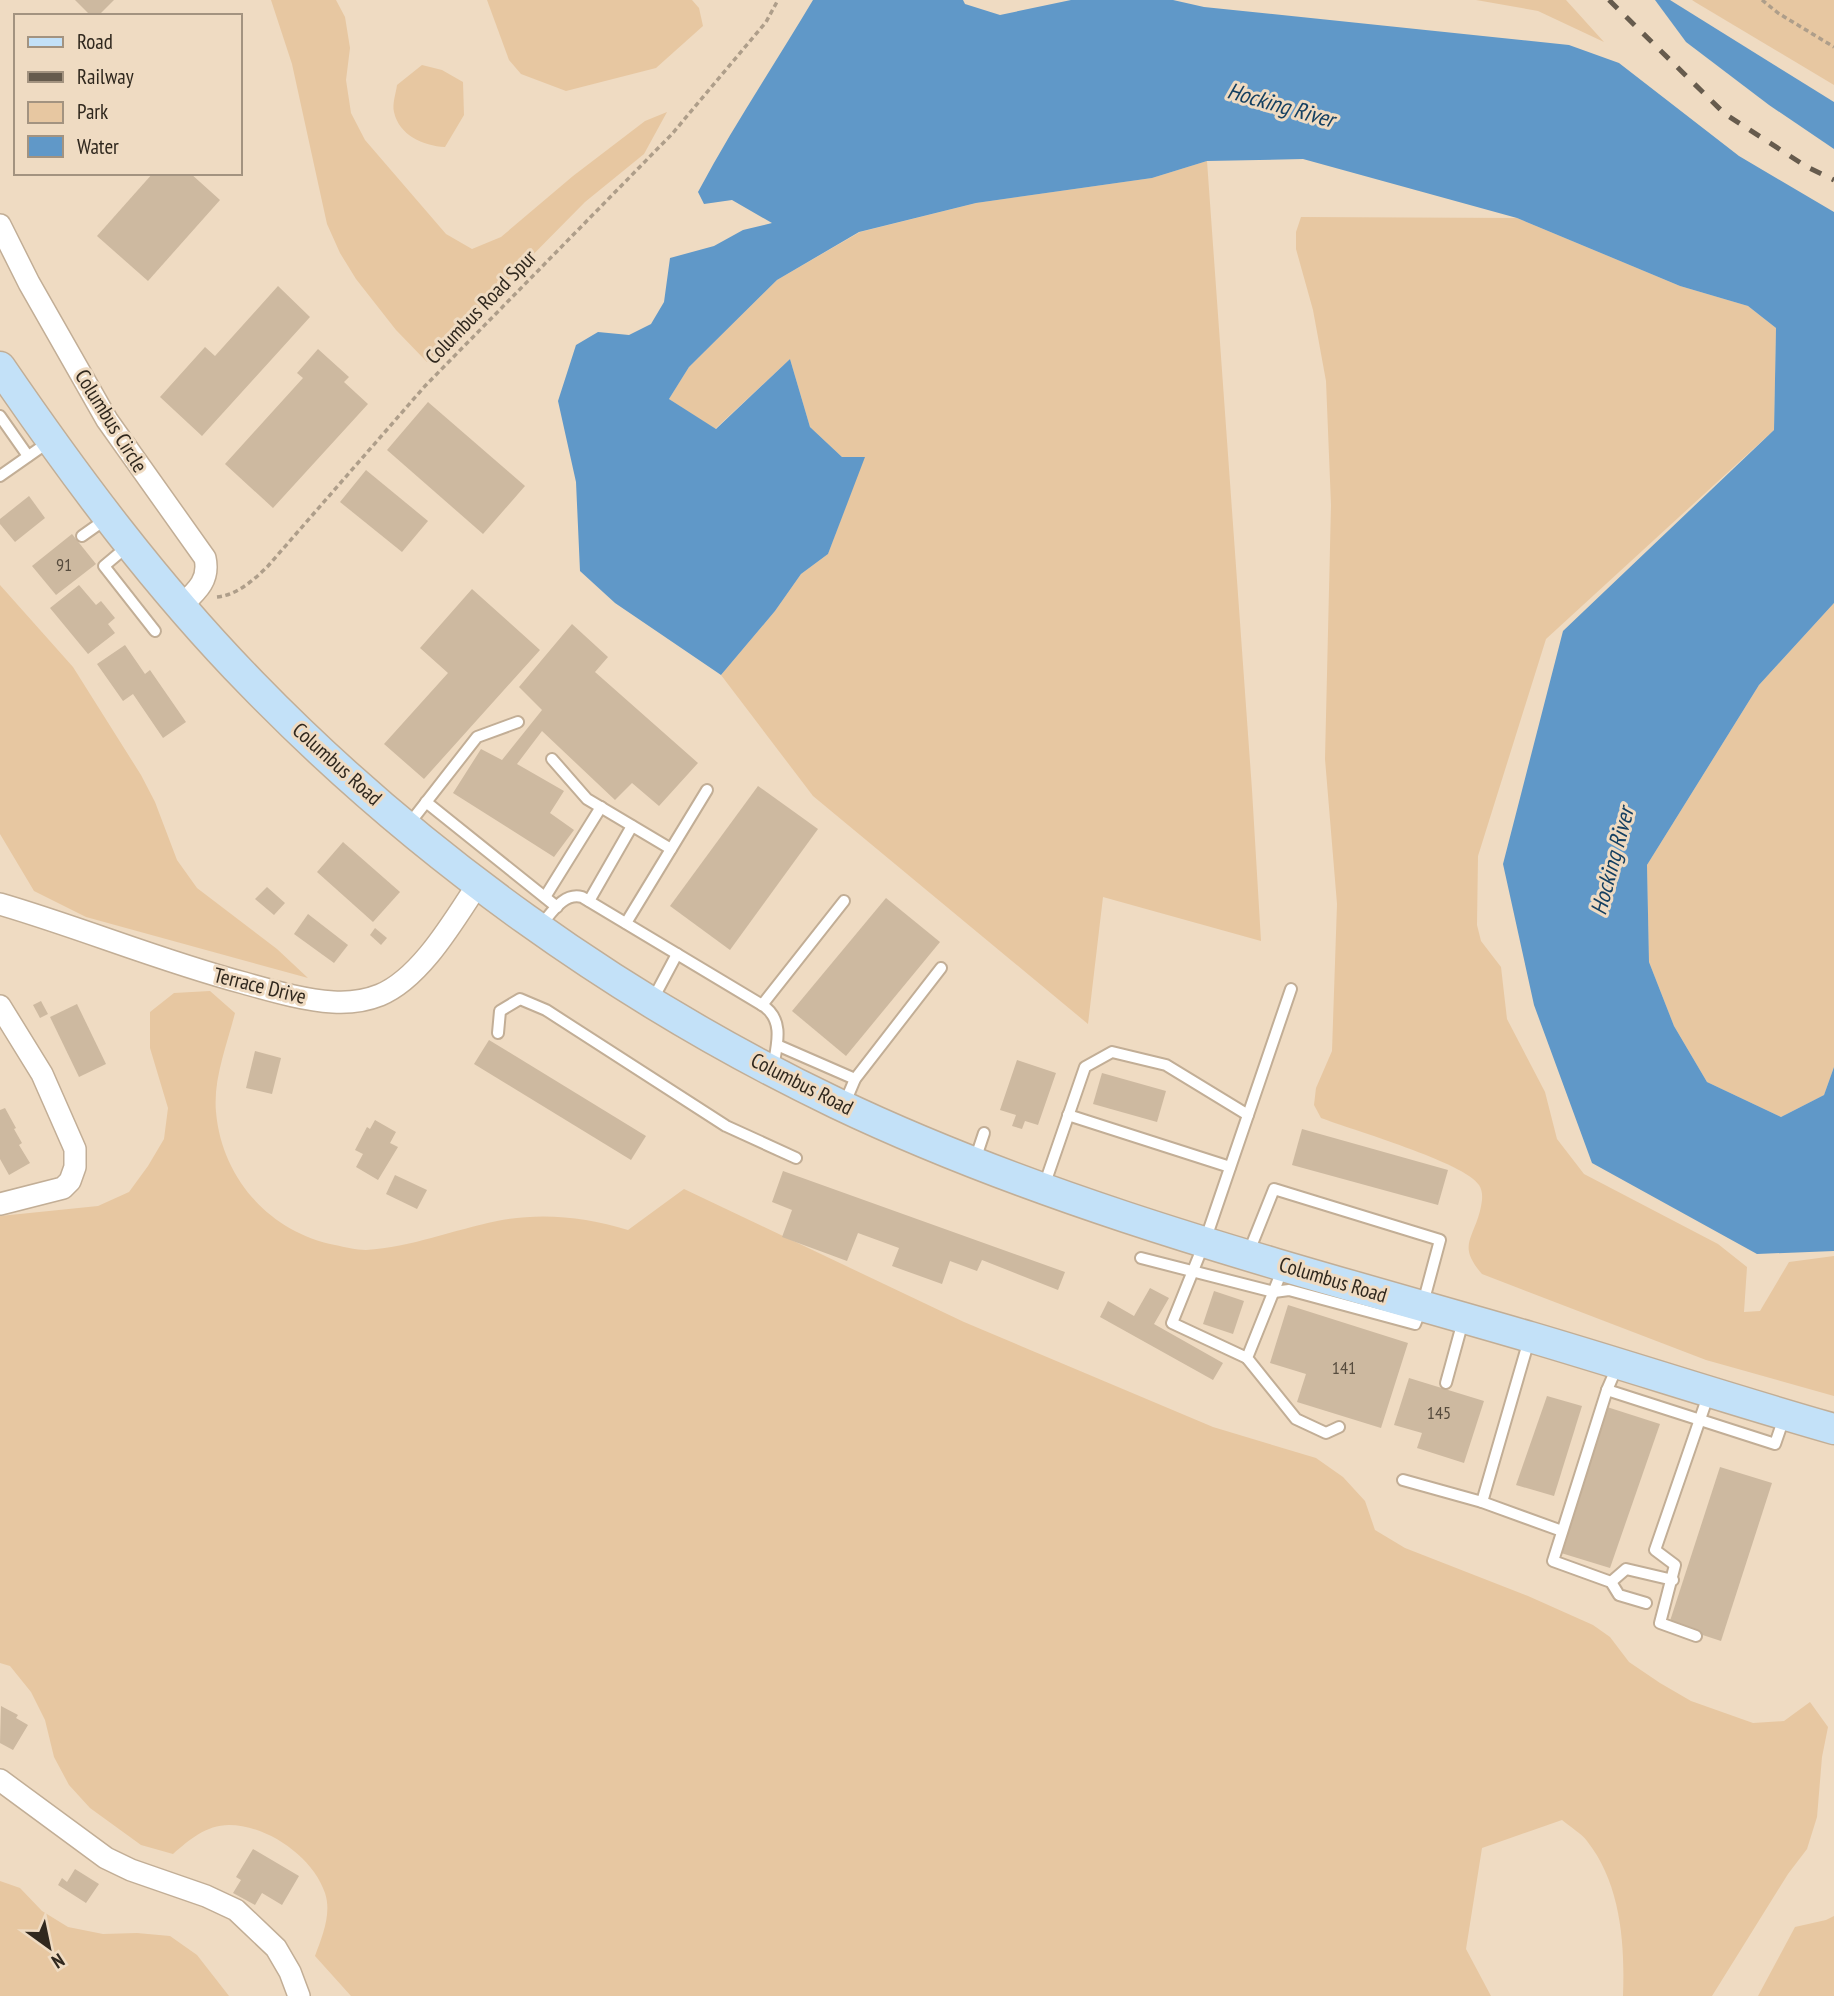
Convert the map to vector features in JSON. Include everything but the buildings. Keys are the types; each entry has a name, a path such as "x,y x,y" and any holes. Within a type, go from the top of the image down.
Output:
{"main road":[{"name":"Columbus Road","path":"0,367 39,449 108,517 187,612 250,681 320,751 478,884 548,917 651,1001 775,1058 843,1106 974,1163 1248,1254 1279,1278 1422,1307 1530,1337 1612,1377 1704,1406 1785,1415 1834,1429"}],"street":[{"name":"Columbus Circle","path":"0,225 29,283 107,420 205,558 207,568 187,612"},
{"name":"Terrace Drive","path":"0,904 204,972 279,993 332,1002 360,1001 382,995 419,964 478,884"},
{"path":"0,1006 42,1074 75,1149 75,1167 70,1181 63,1188 0,1204"},
{"path":"0,1780 106,1858 236,1910 276,1948 290,1972 299,1996"}],"lane":[{"path":"0,416 39,449 0,476"},
{"path":"82,536 108,517"},
{"path":"130,545 104,566 155,631"},
{"path":"407,826 477,737 519,722"},
{"path":"552,759 587,799 671,849"},
{"path":"626,923 707,790"},
{"path":"426,802 545,897"},
{"path":"548,917 545,897 601,807"},
{"path":"589,901 632,826"},
{"path":"548,917 567,898 574,895 589,901 768,1009 776,1020 778,1034 775,1058 855,1079"},
{"path":"762,1005 844,901"},
{"path":"651,1001 677,954"},
{"path":"843,1106 855,1079 941,968"},
{"path":"1291,989 1205,1241 1172,1323 1247,1358 1296,1419 1326,1433 1339,1427"},
{"path":"498,1033 500,1011 520,999 546,1010 726,1126 796,1158"},
{"path":"1044,1188 1085,1067 1112,1052 1166,1065 1248,1115"},
{"path":"1068,1115 1230,1167"},
{"path":"974,1163 984,1133"},
{"path":"1248,1254 1274,1189 1440,1240 1422,1307"},
{"path":"1141,1258 1193,1271 1279,1278 1247,1358"},
{"path":"1446,1383 1463,1319"},
{"path":"1482,1502 1530,1337"},
{"path":"1612,1377 1553,1561 1611,1582 1619,1595 1646,1603"},
{"path":"1696,1636 1660,1623 1675,1565 1654,1550 1704,1406"},
{"path":"1403,1480 1482,1502 1562,1531"},
{"path":"1611,1582 1626,1569 1673,1580"}],"path":[{"name":"Columbus Road Spur","path":"187,612 249,583 268,566 425,386 672,134 766,22 778,0"},
{"path":"1762,0 1778,13 1834,47"}],"green space":[{"path":"271,0 336,0 345,17 350,48 346,80 351,113 365,140 446,234 472,249 501,237 573,176 645,121 667,112 644,154 585,202 427,362 396,330 356,279 327,224 292,64"},
{"path":"487,0 692,0 699,8 703,26 656,68 566,91 521,74 509,60"},
{"path":"1476,0 1566,0 1604,42 1538,11"},
{"path":"1692,0 1834,0 1834,85 1695,2"},
{"path":"422,65 442,70 463,82 464,115 445,147 413,138 401,127 394,112 397,85"},
{"path":"1207,161 1261,941 1103,897 1088,1024 813,796 721,675 775,611 801,574 828,554 864,457 842,457 810,427 790,359 715,429 669,399 689,367 777,280 860,232 976,203 1152,178"},
{"path":"1301,217 1517,218 1680,286 1748,306 1776,328 1774,430 1546,639 1478,856 1477,925 1481,941 1501,967 1507,1019 1545,1092 1557,1139 1584,1174 1718,1244 1747,1267 1744,1312 1760,1311 1789,1262 1834,1256 1834,1396 1706,1360 1482,1274 1470,1257 1469,1250 1481,1204 1479,1185 1470,1176 1431,1157 1321,1118 1314,1105 1316,1088 1332,1051 1337,904 1325,759 1331,505 1326,381 1313,310 1296,249 1296,232"},
{"path":"0,585 73,667 141,775 155,802 177,860 197,888 277,949 308,978 86,917 34,891 0,834"},
{"path":"1834,603 1834,1067 1824,1095 1781,1117 1707,1082 1674,1026 1649,962 1647,865 1759,685"},
{"path":"210,991 235,1013 217,1087 216,1112 220,1136 239,1180 253,1199 270,1215 290,1228 335,1245 366,1250 416,1242 514,1218 547,1216 580,1219 628,1230 684,1189 964,1322 1213,1427 1316,1458 1343,1477 1365,1501 1375,1530 1405,1548 1528,1596 1593,1625 1610,1637 1629,1662 1691,1701 1753,1723 1784,1721 1810,1702 1828,1727 1822,1757 1817,1817 1807,1849 1788,1874 1712,1996 1623,1996 1623,1956 1614,1895 1598,1858 1587,1841 1562,1820 1482,1848 1466,1949 1491,1996 351,1996 315,1956 325,1925 327,1901 319,1880 299,1856 273,1837 244,1826 229,1825 205,1830 173,1854 141,1845 90,1808 69,1785 54,1757 45,1720 31,1692 10,1666 0,1663 0,1216 98,1206 129,1192 164,1139 168,1108 150,1048 150,1012 174,993"},
{"path":"0,1881 20,1888 42,1911 68,1927 103,1934 170,1936 197,1955 229,1996 0,1996"},
{"path":"1834,1916 1834,1996 1758,1996 1795,1927"}],"water":[{"name":"Hocking River","path":"813,0 963,0 965,4 1000,15 1071,0 1173,0 1204,7 1569,45 1619,63 1739,156 1834,212 1834,603 1759,685 1647,865 1649,962 1674,1026 1707,1082 1781,1117 1824,1095 1834,1067 1834,1251 1757,1254 1592,1163 1534,1005 1503,864 1563,631 1774,430 1776,328 1748,306 1680,286 1517,218 1303,159 1207,161 1152,178 976,203 859,232 777,280 689,367 669,399 716,429 790,359 810,427 842,457 865,457 828,554 801,574 775,611 721,675 615,603 580,571 576,482 558,401 576,345 598,332 629,335 651,324 664,302 670,258 714,246 743,230 772,223 732,200 704,204 698,192"},
{"path":"1655,0 1670,0 1834,102 1834,149 1769,105 1686,42"}],"railway":[{"path":"1609,0 1725,114 1807,167 1834,180"}]}
